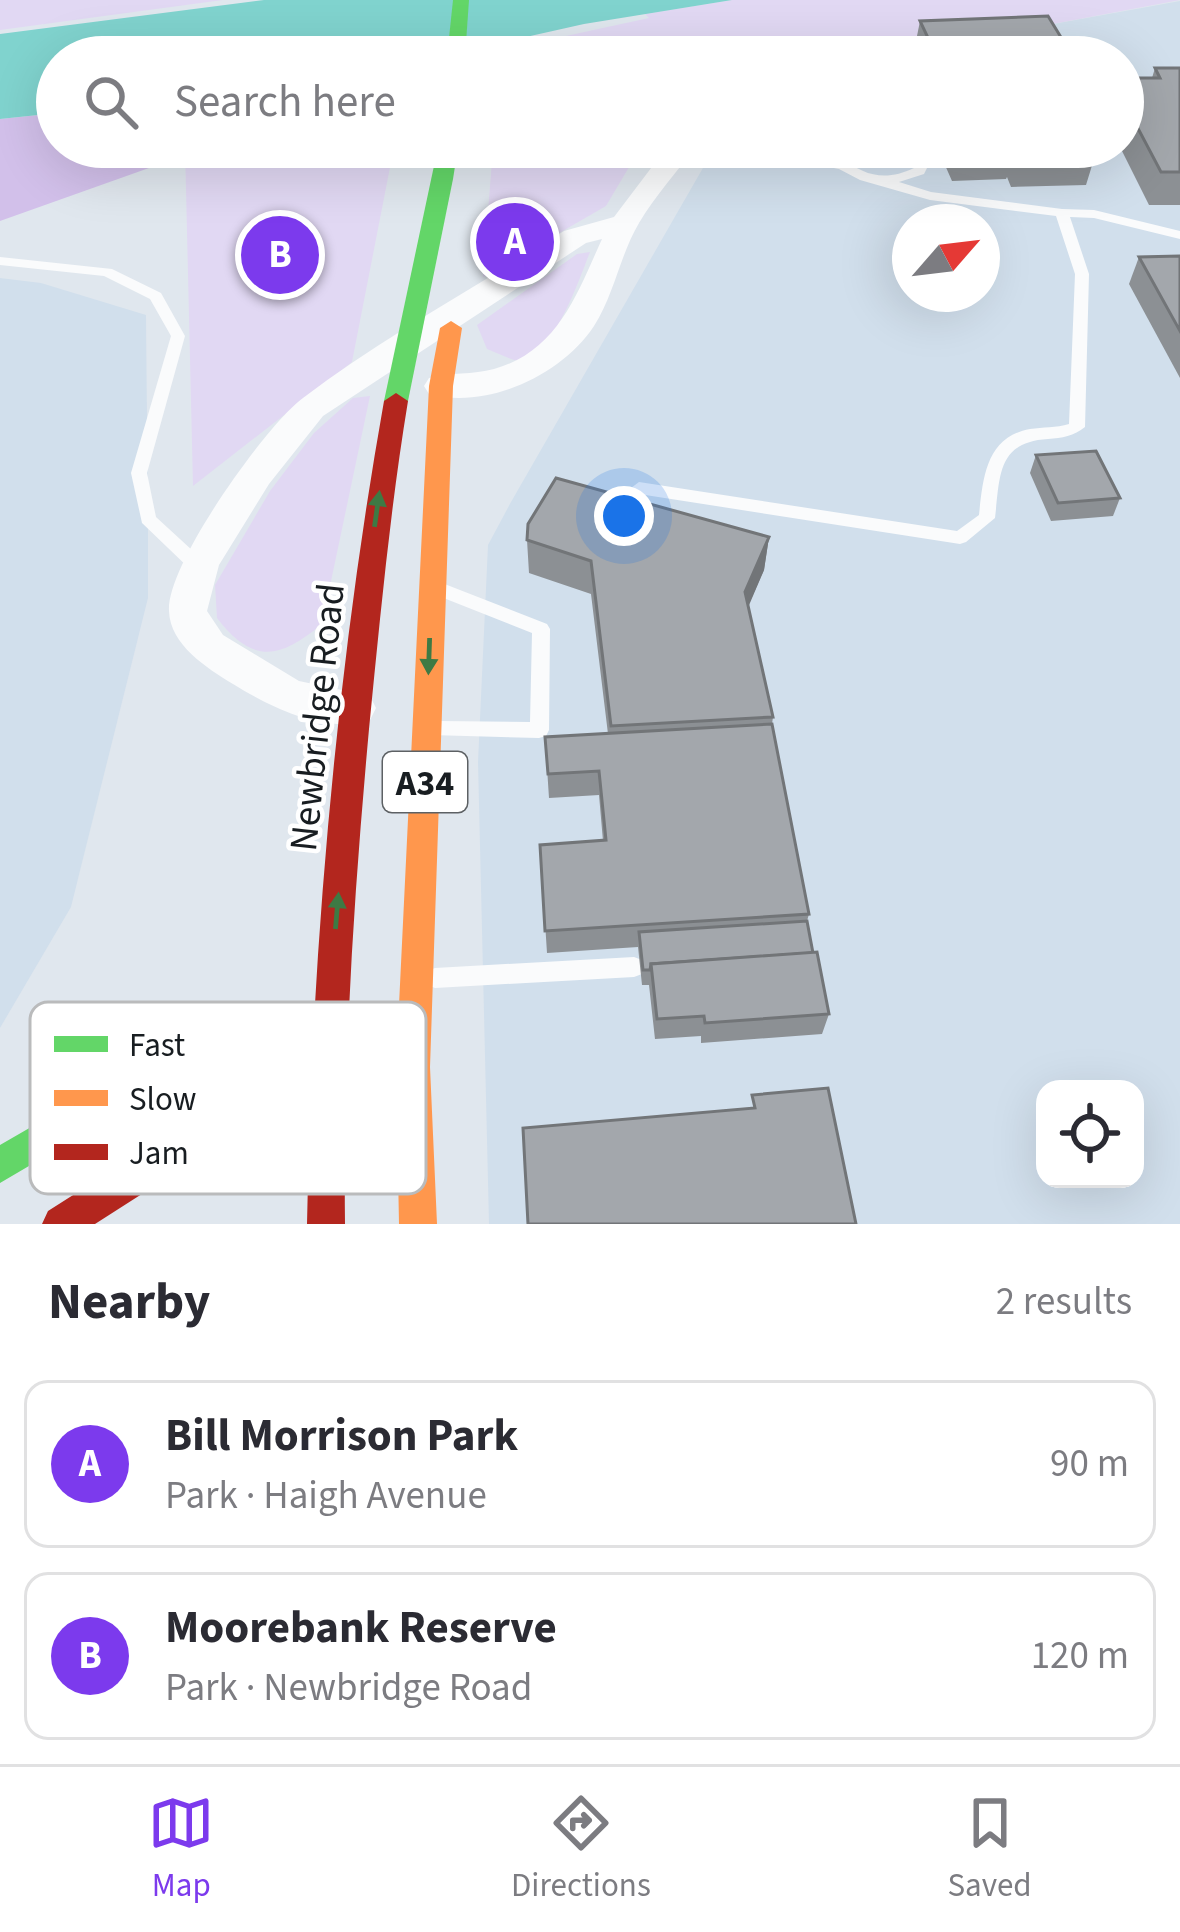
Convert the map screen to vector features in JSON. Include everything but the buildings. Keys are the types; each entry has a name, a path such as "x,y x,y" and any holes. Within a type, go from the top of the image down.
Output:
{"main road":[{"path":"458,36 461,0"},
{"name":"Newbridge Road","path":"331,1002 378,500 412,315 440,224 446,168"},
{"name":"Newbridge Road","path":"415,1002 441,386 454,293 440,224"},
{"path":"0,1166 30,1148"},
{"path":"61,1224 108,1194"},
{"name":"Newbridge Road","path":"326,1224 329,1194"},
{"name":"Newbridge Road","path":"414,1194 418,1224"}],"street":[{"path":"441,386 498,380 544,360 580,322 624,223 665,168"},
{"path":"355,708 301,702 217,653 199,636 188,614 188,590 199,567 279,443 311,408 575,237 624,223"}],"lane":[{"path":"849,168 929,196 1094,214 1180,235"},
{"path":"874,179 900,179 921,168"},
{"path":"639,488 960,538 977,529 986,518 996,459 1006,444 1024,435 1060,436 1077,427 1082,274 1062,213"},
{"path":"0,261 107,272 156,296 178,336 139,473 148,519 199,567"},
{"path":"427,728 539,730 541,629 432,586"},
{"path":"416,979 634,967"}],"shaded area":[{"path":"0,0 223,0 0,30"},
{"path":"264,0 732,0 530,36 36,36 36,115 0,119 0,34"},
{"path":"732,0 1180,0 1042,26 928,36 566,36 649,18 645,14"},
{"path":"1180,1 1180,1224 489,1224 478,762 488,545 511,502 703,168 1144,168 1144,36 928,36 1042,26"},
{"path":"36,115 36,168 149,168 0,221 0,119"},
{"path":"185,168 390,168 352,362 193,486"},
{"path":"491,168 629,168 606,206 483,277"},
{"path":"590,252 562,318 540,350 527,359 514,360 487,349 477,325 577,254"},
{"path":"0,278 41,283 146,315 148,598 71,907 0,1028"},
{"path":"370,396 322,624 281,650 268,652 243,644 217,618 215,585 270,491 314,433 353,398"}],"traffic: fast":[{"path":"458,36 461,0"},
{"path":"396,401 445,168"},
{"path":"0,1165 30,1147"}],"traffic: slow":[{"path":"416,1002 441,386 451,328"},
{"path":"417,1194 418,1224"}],"traffic: jam":[{"path":"333,1002 372,565 396,401"},
{"path":"61,1224 108,1194"},
{"path":"326,1194 326,1224"}],"place":[{"name":"Bill Morrison Park","path":"515,242"},
{"name":"Moorebank Reserve","path":"280,255"}]}
